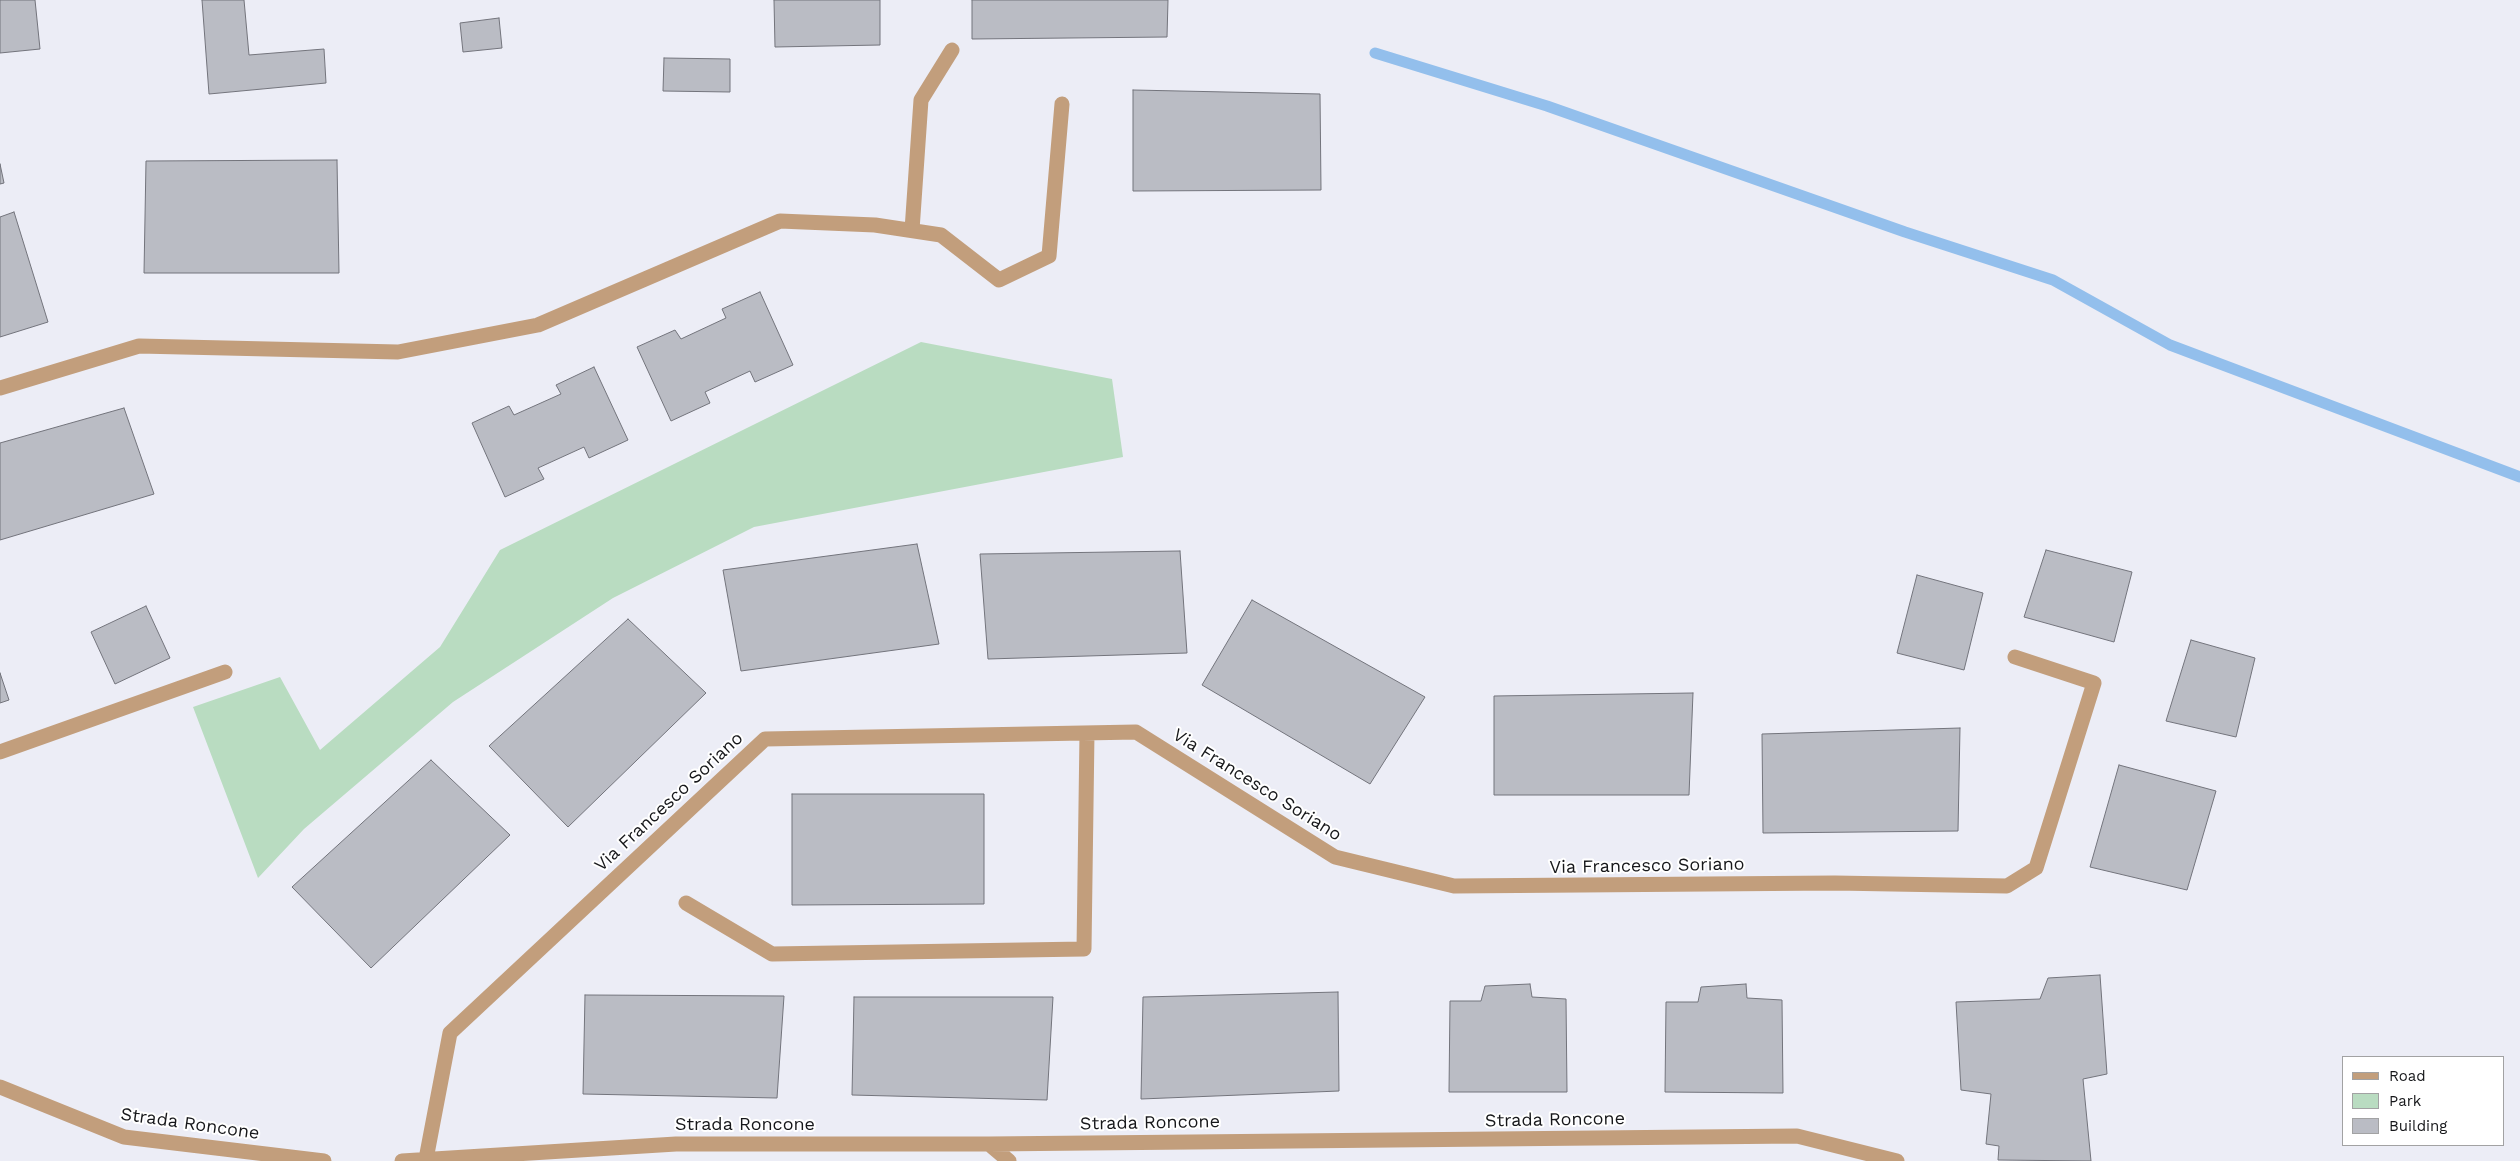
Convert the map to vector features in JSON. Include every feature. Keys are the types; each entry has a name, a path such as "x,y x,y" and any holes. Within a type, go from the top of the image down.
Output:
{"street":[{"path":"912,230 921,100 952,50"},
{"path":"0,388 139,346 398,352 538,325 780,221 875,225 941,235 999,280 1049,256 1062,104"},
{"name":"Via Francesco Soriano","path":"426,1159 450,1033 765,739 1136,732 1336,857 1454,886 1825,883 2007,886 2036,868 2094,683 2015,657"},
{"path":"0,752 225,672"},
{"path":"686,903 772,954 1084,949 1087,733"},
{"name":"Strada Roncone","path":"0,1087 124,1137 324,1161"},
{"name":"Strada Roncone","path":"402,1161 676,1144 989,1144 1797,1136 1897,1161"},
{"path":"989,1144 1009,1161"}],"green space":[{"path":"921,342 1112,379 1123,457 754,527 613,598 453,702 304,829 258,878 193,707 280,677 320,750 440,647 500,550"}],"building":[{"path":"0,0 35,0 40,49 0,53"},
{"path":"202,0 244,0 249,55 324,49 326,83 209,94"},
{"path":"774,0 880,0 880,45 775,47"},
{"path":"972,0 1168,0 1167,37 972,39"},
{"path":"499,18 502,48 463,52 460,23"},
{"path":"664,58 730,59 730,92 663,91"},
{"path":"1133,90 1320,94 1321,190 1133,191"},
{"path":"337,160 339,273 144,273 146,161"},
{"path":"0,164 4,183 0,184"},
{"path":"14,212 48,322 0,337 0,217"},
{"path":"760,292 793,365 755,382 750,371 705,392 710,403 671,421 637,347 675,330 681,339 726,318 722,309"},
{"path":"594,367 628,440 589,458 584,447 538,468 544,479 505,497 472,423 509,406 514,415 561,394 556,385"},
{"path":"124,408 154,494 0,540 0,443"},
{"path":"917,544 939,644 741,671 723,570"},
{"path":"2046,550 2132,572 2114,642 2024,617"},
{"path":"1180,551 1187,653 988,659 980,554"},
{"path":"1917,575 1983,593 1964,670 1897,653"},
{"path":"1252,600 1425,697 1370,784 1202,685"},
{"path":"146,606 170,658 115,684 91,632"},
{"path":"628,619 706,693 568,827 489,746"},
{"path":"2191,640 2255,658 2236,737 2166,721"},
{"path":"0,673 9,700 0,703"},
{"path":"1693,693 1689,795 1494,795 1494,696"},
{"path":"1960,728 1958,831 1763,833 1762,734"},
{"path":"431,760 510,835 371,968 292,887"},
{"path":"2119,765 2216,791 2187,890 2090,867"},
{"path":"792,794 984,794 984,904 792,905"},
{"path":"2100,975 2107,1074 2083,1079 2091,1161 1998,1160 1999,1146 1986,1144 1991,1094 1961,1090 1956,1002 2040,999 2048,978"},
{"path":"1530,984 1532,997 1566,999 1567,1092 1449,1092 1450,1001 1481,1001 1485,986"},
{"path":"1746,984 1747,998 1782,1000 1783,1093 1665,1092 1666,1002 1698,1002 1701,987"},
{"path":"1338,992 1339,1091 1141,1099 1143,997"},
{"path":"585,995 784,996 777,1098 583,1094"},
{"path":"854,997 1053,997 1047,1100 852,1095"}],"waterway":[{"path":"1375,53 1547,106 1905,232 2053,280 2170,345 2520,477"}]}
